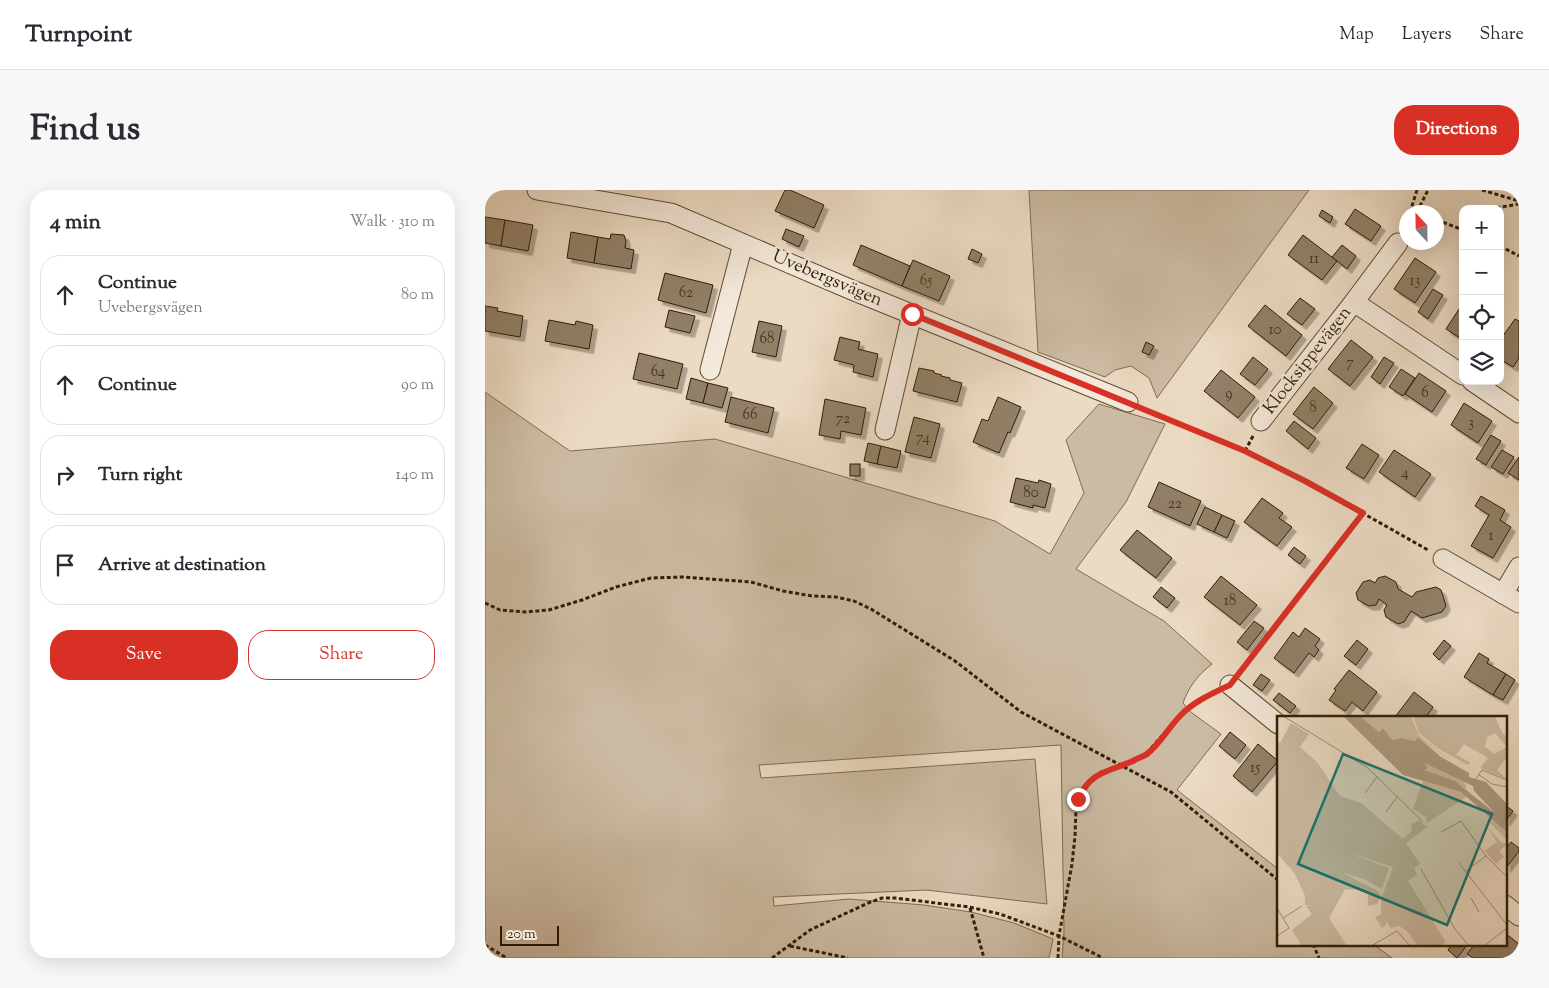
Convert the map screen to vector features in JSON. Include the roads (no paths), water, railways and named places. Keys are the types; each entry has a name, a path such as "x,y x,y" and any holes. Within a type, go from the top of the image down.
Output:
{"street":[{"name":"Uvebergsvägen","path":"537,190 671,213 1128,402"},
{"name":"Klocksippevägen","path":"1261,421 1398,243"},
{"path":"710,370 743,244"},
{"name":"Klocksippevägen","path":"1354,302 1459,372"},
{"path":"885,430 912,314"},
{"path":"1478,385 1519,413"},
{"path":"1443,559 1511,598 1519,567"},
{"path":"1230,685 1277,723"},
{"path":"1507,907 1519,916"}]}
